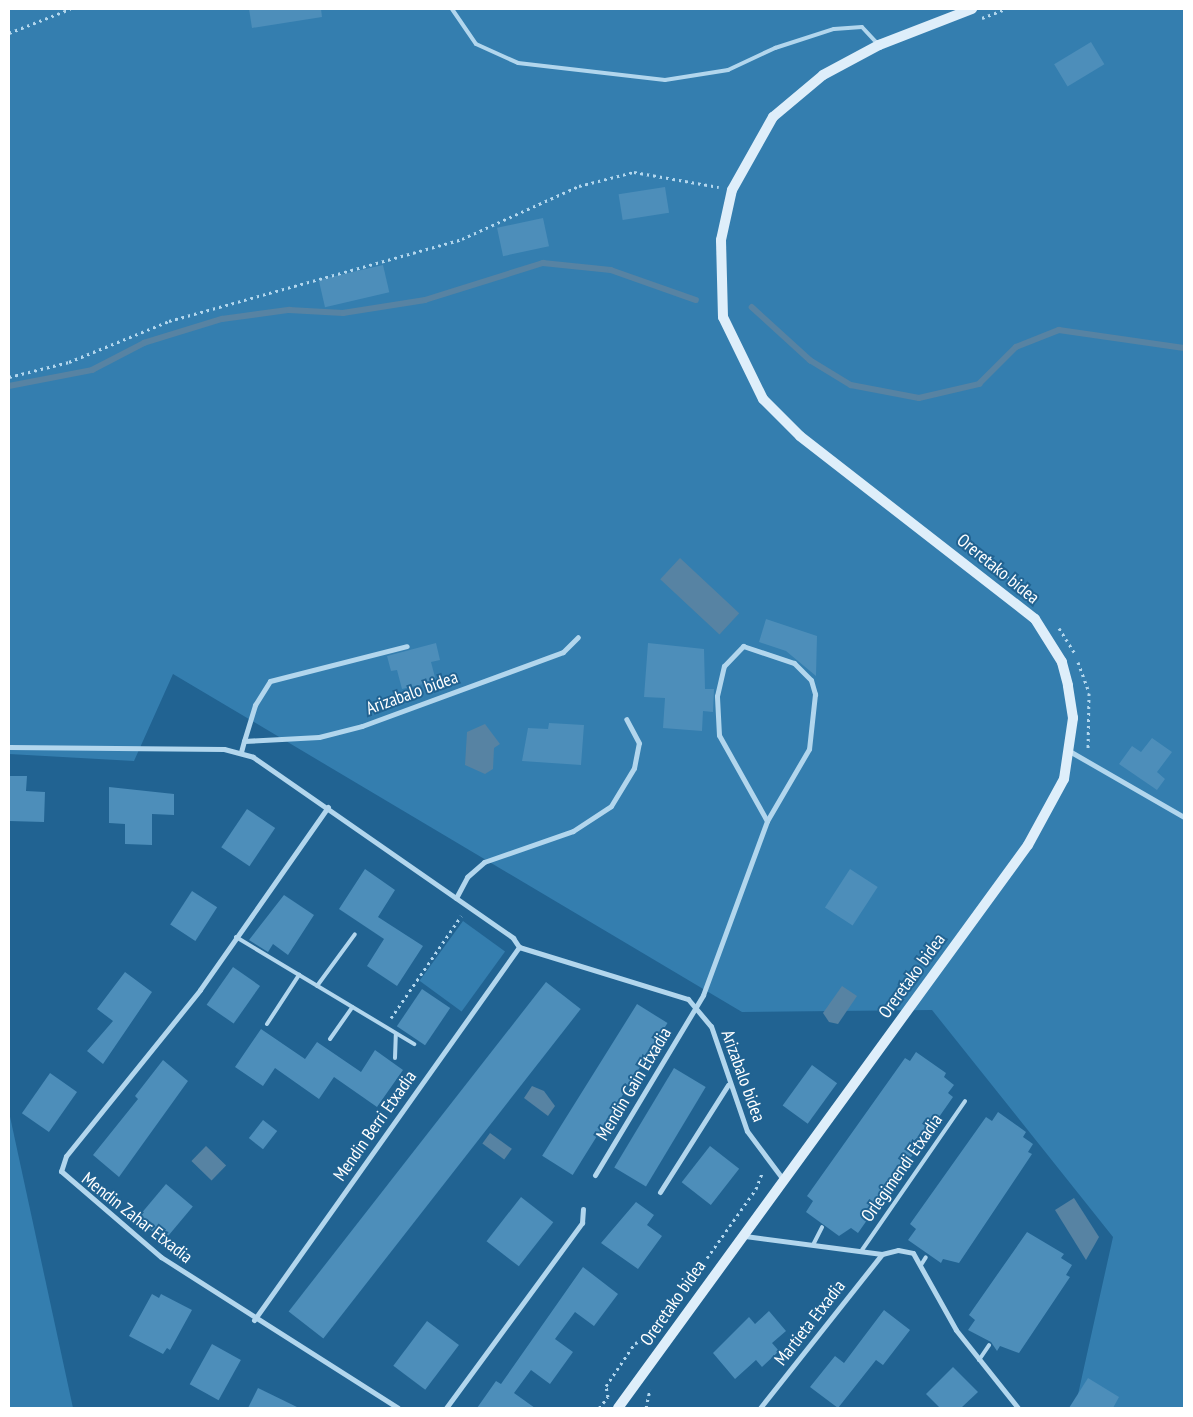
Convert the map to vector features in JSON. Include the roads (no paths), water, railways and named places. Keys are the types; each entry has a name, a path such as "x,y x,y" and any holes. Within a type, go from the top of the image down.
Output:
{"main road":[{"name":"Oreretako bidea","path":"618,1408 782,1178 1028,844 1056,801 1071,752 1068,686 1062,662 1034,619 800,436 763,399 723,317 721,240 732,190 773,117 823,75 880,45 972,9"}],"street":[{"name":"Arizabalo bidea","path":"244,742 319,737 362,726 562,652 578,637"},
{"path":"9,747 241,752 255,705 270,681 407,646"},
{"path":"696,1008 767,821 809,749 815,694 811,680 794,663 743,646 724,666 718,696 719,735 767,821"},
{"path":"456,898 468,877 484,862 573,831 611,806 630,777 640,744 626,720"},
{"name":"Arizabalo bidea","path":"241,752 328,807 513,938 519,947 674,992 696,1008 711,1026 728,1085 747,1131 782,1178"},
{"path":"1071,752 1184,817"},
{"name":"Mendin Zahar Etxadia","path":"328,807 200,990 66,1156 61,1171 161,1257 254,1320 398,1408"},
{"name":"Mendin Berri Etxadia","path":"254,1320 519,947"},
{"name":"Mendin Gain Etxadia","path":"596,1175 696,1008"},
{"path":"660,1192 728,1085"},
{"path":"446,1408 582,1223 583,1209"},
{"path":"742,1235 882,1254 898,1250 913,1253 956,1330 1018,1408"},
{"name":"Martieta Etxadia","path":"760,1408 882,1254"}],"lane":[{"path":"452,9 476,44 518,63 665,80 728,70 775,48 834,30 862,27 880,45"},
{"path":"318,986 355,934"},
{"path":"236,937 414,1044"},
{"path":"267,1024 299,975"},
{"path":"330,1039 352,1007"},
{"path":"395,1058 396,1034"},
{"name":"Orlegimendi Etxadia","path":"862,1250 965,1101"},
{"path":"814,1245 822,1227"},
{"path":"921,1265 926,1257"},
{"path":"979,1360 989,1345"}],"waterway":[{"path":"9,386 92,370 144,343 222,319 289,310 343,313 425,300 543,263 611,270 696,300"},
{"path":"752,307 810,360 851,385 919,398 979,384 1016,347 1059,330 1184,348"}]}
